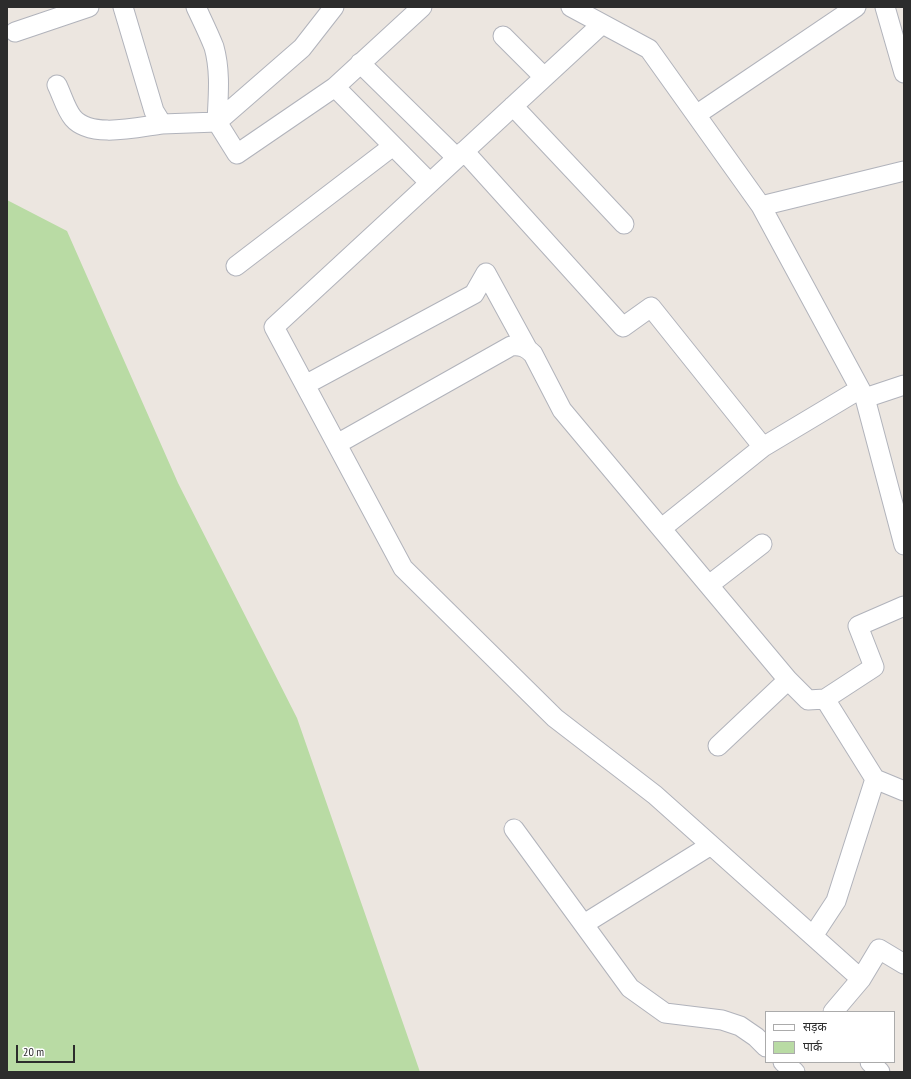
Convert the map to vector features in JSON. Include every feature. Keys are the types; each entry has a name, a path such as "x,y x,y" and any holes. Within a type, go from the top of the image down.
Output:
{"street":[{"path":"15,32 89,7"},
{"path":"123,7 154,110 162,124"},
{"path":"196,7 214,48 219,82 217,122 237,154 335,87 422,7"},
{"path":"57,85 72,117 79,125 91,129 105,131 162,124 217,122 302,48 334,7"},
{"path":"571,7 649,50 761,206 862,393 904,542"},
{"path":"696,115 856,7"},
{"path":"885,7 904,73"},
{"path":"602,24 274,327 403,568 555,718 655,795 861,979"},
{"path":"503,36 544,77"},
{"path":"360,63 460,155 623,327 651,308 763,447"},
{"path":"335,87 430,183"},
{"path":"513,106 624,224"},
{"path":"236,266 393,146"},
{"path":"761,206 904,171"},
{"path":"305,385 474,294 486,273 527,348 533,354 562,410 788,680 808,700 825,699 874,667 858,626 904,606"},
{"path":"337,444 511,346 527,348"},
{"path":"662,528 763,447 862,393 904,385"},
{"path":"709,585 762,544"},
{"path":"718,746 788,680"},
{"path":"825,699 875,779 904,791"},
{"path":"812,936 836,901 875,779"},
{"path":"514,829 630,988 665,1013 722,1020 740,1026 756,1037 765,1046"},
{"path":"584,924 711,845"},
{"path":"834,1011 861,979 879,949 904,964"},
{"path":"871,1063 880,1072"}],"green space":[{"path":"7,200 67,231 178,483 297,718 420,1072 7,1072"}]}
